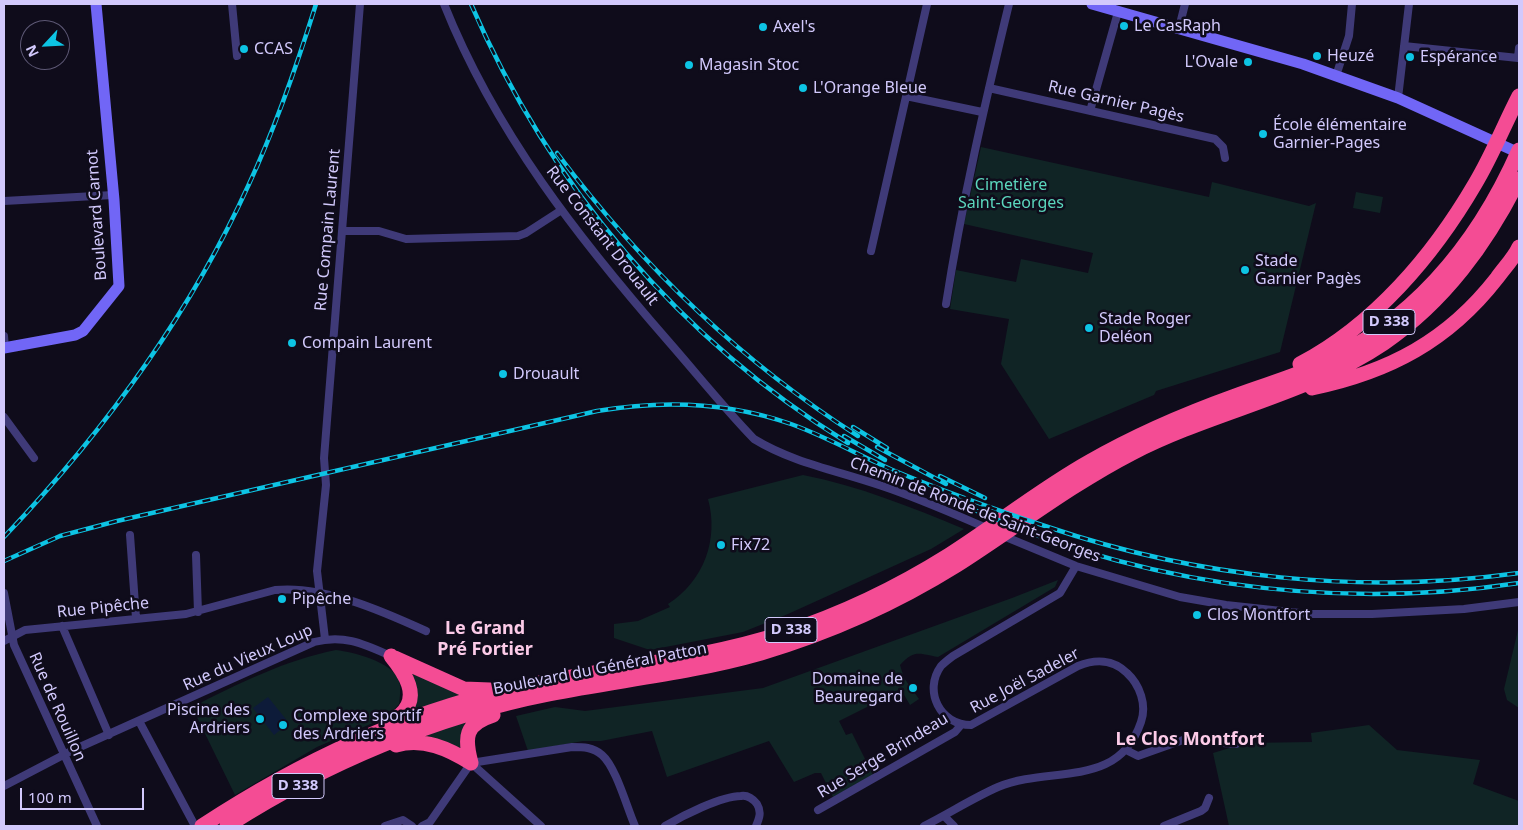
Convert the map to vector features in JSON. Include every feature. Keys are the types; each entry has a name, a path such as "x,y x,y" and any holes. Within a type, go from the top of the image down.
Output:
{"highway":[{"path":"1495,142 1519,96"},
{"name":"D 338","path":"1238,394 1320,353 1380,305 1416,268 1448,226 1476,182 1495,142"},
{"name":"D 338","path":"951,561 1041,501 1133,452 1197,424 1326,376 1385,342 1427,308 1468,264 1486,240 1519,152"},
{"name":"D 338","path":"1041,501 1085,464 1127,441 1238,394 1322,364 1376,332 1436,280 1458,257 1519,179"},
{"name":"D 338","path":"1274,396 1344,382 1399,361 1420,350 1444,333 1484,295 1519,247"},
{"name":"Boulevard du Général Patton","path":"202,825 267,786 354,750 442,708 504,690 579,674 707,653 784,633 850,608 951,561"},
{"name":"Boulevard du Général Patton","path":"228,826 354,750 434,725 548,694 679,672 761,653 855,618 904,595 951,561"},
{"name":"D 338","path":"391,656 464,689 504,690"},
{"name":"D 338","path":"354,750 400,715 406,708 410,684 406,675 391,656"},
{"path":"471,763 466,744 467,735 475,723 492,715 534,705 548,694"},
{"path":"354,750 403,743 432,744 452,750 471,763"}],"main road":[{"name":"Boulevard Carnot","path":"5,348 74,335 83,331 119,286 96,4"},
{"path":"1092,4 1179,28 1336,76 1398,98 1519,152"}],"street":[{"path":"232,4 237,56"},
{"name":"Rue Compain Laurent","path":"320,593 317,571 326,486 324,458 360,4"},
{"name":"Rue Constant Drouault","path":"444,4 492,105 560,211 617,283 754,439"},
{"path":"871,251 927,4"},
{"path":"946,304 958,230 982,112 1009,4"},
{"path":"1179,28 1185,4"},
{"path":"1336,76 1349,36 1352,4"},
{"path":"1398,98 1409,4"},
{"path":"1090,110 1111,8"},
{"path":"1404,46 1518,58 1519,48"},
{"name":"Rue Garnier Pagès","path":"989,88 1215,139 1223,147 1225,158"},
{"path":"906,96 982,112"},
{"path":"4,201 113,195"},
{"path":"343,231 379,232 406,239 518,236 526,233 560,211"},
{"path":"4,336 5,348"},
{"path":"4,417 34,458"},
{"name":"Chemin de Ronde de Saint-Georges","path":"754,439 773,450 797,460 883,486 1076,566 1180,597 1226,605 1309,614 1372,614 1464,609 1519,602"},
{"path":"130,535 136,618"},
{"path":"196,555 198,612"},
{"name":"Rue Joël Sadeler","path":"924,826 998,788 1100,768 1112,762 1126,750 1136,735 1142,718 1142,699 1137,685 1127,672 1103,661 1090,661 1078,666 971,725 961,725 941,713 937,703 936,682 941,667 953,656 1060,593 1076,566"},
{"name":"Rue Pipêche","path":"12,635 25,630 198,612 275,590 289,589 320,593 393,616 426,631"},
{"path":"4,593 12,635 4,641"},
{"path":"320,593 325,639"},
{"path":"62,626 109,734"},
{"name":"Rue de Rouillon","path":"4,628 12,635 97,826"},
{"name":"Rue du Vieux Loup","path":"4,786 109,734 325,639 355,640 391,656"},
{"path":"139,721 202,825"},
{"name":"Rue Serge Brindeau","path":"818,810 955,732 961,725"},
{"path":"1126,750 1138,756 1183,740 1236,744"},
{"path":"422,826 430,822 471,763 572,747 589,748 602,755 610,766 635,826"},
{"path":"471,763 541,826"},
{"path":"666,826 688,813 741,796 752,800 760,809 760,816 756,826"},
{"path":"1164,826 1201,811 1205,808 1209,798"},
{"path":"944,816 954,826"},
{"path":"385,826 403,820 412,826"}],"green space":[{"name":"Cimetière Saint-Georges","path":"981,147 1209,197 1212,182 1309,206 1316,203 1280,352 1156,391 1154,395 1049,439 1001,364 1009,319 950,309 956,270 1016,282 1021,259 1088,273 1093,253 964,224"},
{"path":"1356,192 1383,197 1380,213 1353,208"},
{"path":"803,475 865,491 964,529 931,549 788,614 743,632 650,650 614,638 614,624 638,621 670,607 668,604 681,595 691,584 706,558 710,544 711,514 708,499"},
{"path":"1058,580 1055,587 938,657 918,654 905,660 900,665 904,678 919,699 910,705 903,693 899,691 839,721 846,735 852,733 873,775 833,797 821,773 815,773 794,782 769,741 667,777 652,731 601,741 583,741 528,751 516,716 555,707 585,711 763,688"},
{"path":"1519,626 1519,708 1507,700 1504,689"},
{"name":"Complexe sportif des Ardriers","path":"336,650 372,659 389,668 399,680 399,704 387,717 317,747 235,795 192,707 244,681 280,666"},
{"path":"405,666 475,693 441,701 409,715"},
{"path":"475,717 464,753 415,738"},
{"path":"1369,725 1397,750 1480,760 1473,784 1519,801 1519,826 1229,826 1213,753 1246,743 1312,742 1311,733"}],"water":[{"path":"268,697 289,723 274,735 253,708"}],"railway":[{"path":"4,537 76,457 109,414 141,371 199,280 225,233 259,162 286,95 316,4"},
{"path":"471,4 503,71 539,134 580,195 626,253 675,307 729,356 787,402 848,443"},
{"path":"557,153 623,234 695,308 773,376 858,436"},
{"path":"4,561 60,536 117,521 597,411 621,407 670,404 719,407 743,411 791,424 895,471 971,501 1105,545 1163,559 1222,570 1340,582 1460,579 1519,573"},
{"path":"853,427 887,448"},
{"path":"844,436 885,460"},
{"path":"877,447 946,484"},
{"path":"940,476 985,498"},
{"path":"947,497 1014,527 1083,551 1154,570 1227,583 1300,591 1373,594 1446,591 1519,583"}],"place":[{"name":"Le CasRaph","path":"1124,26"},
{"name":"Axel's","path":"763,27"},
{"name":"CCAS","path":"244,49"},
{"name":"Heuzé","path":"1317,56"},
{"name":"Espérance","path":"1410,57"},
{"name":"L'Ovale","path":"1248,62"},
{"name":"Magasin Stoc","path":"689,65"},
{"name":"L'Orange Bleue","path":"803,88"},
{"name":"École élémentaire Garnier-Pages","path":"1263,134"},
{"name":"Stade Garnier Pagès","path":"1245,270"},
{"name":"Stade Roger Deléon","path":"1089,328"},
{"name":"Compain Laurent","path":"292,343"},
{"name":"Drouault","path":"503,374"},
{"name":"Fix72","path":"721,545"},
{"name":"Pipêche","path":"282,599"},
{"name":"Clos Montfort","path":"1197,615"},
{"name":"Domaine de Beauregard","path":"913,688"},
{"name":"Piscine des Ardriers","path":"260,719"},
{"name":"Complexe sportif des Ardriers","path":"283,725"}],"district":[{"name":"Le Grand Pré Fortier","path":"485,639"},
{"name":"Le Clos Montfort","path":"1190,740"}]}
